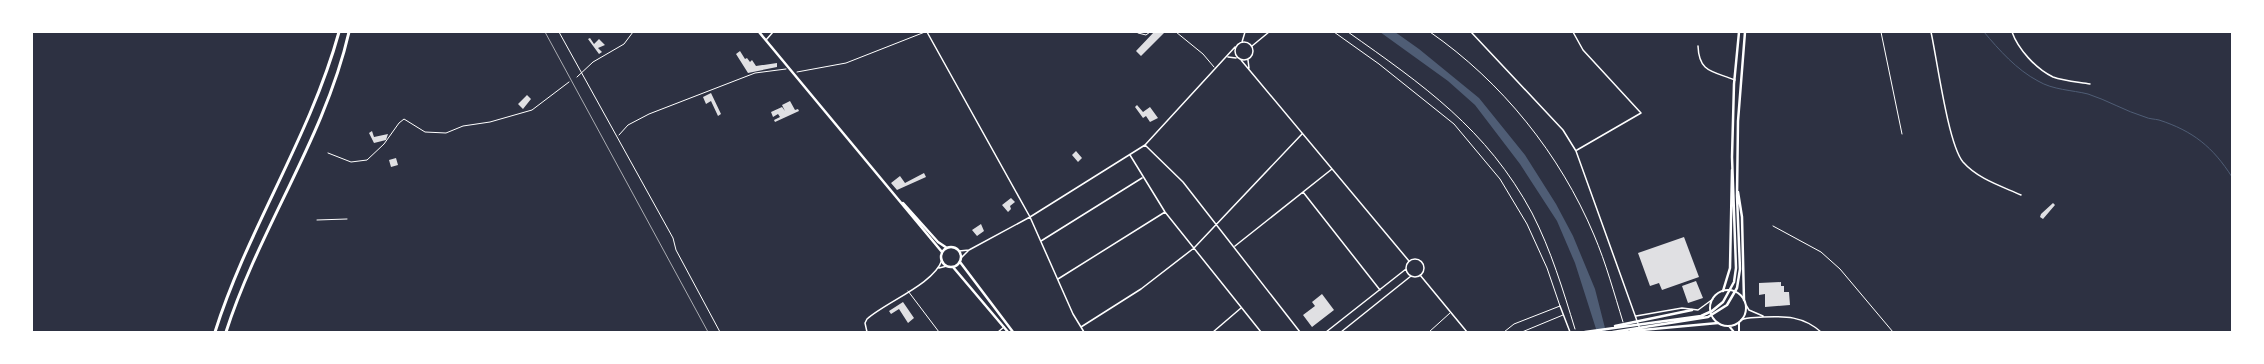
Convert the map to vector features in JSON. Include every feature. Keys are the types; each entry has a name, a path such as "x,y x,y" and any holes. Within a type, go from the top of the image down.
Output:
{"highway":[{"path":"216,332 244,258 312,111 326,76 339,32"},
{"path":"226,332 253,262 329,94 349,32"}],"main road":[{"path":"759,32 942,252 942,260 947,266 953,267 1008,332"},
{"path":"1723,291 1730,268 1732,157 1735,80 1739,32"},
{"path":"1650,328 1693,321 1714,315 1727,305 1733,296 1739,280 1739,113 1745,32"},
{"path":"1585,332 1648,322 1692,318 1712,311 1729,295 1736,275 1732,157"},
{"path":"1738,191 1742,217 1744,300"},
{"path":"898,198 938,242 947,248"},
{"path":"942,252 947,248 952,247 959,251 961,258 960,262 953,267"},
{"path":"960,262 1013,332"},
{"path":"1613,327 1692,310"},
{"path":"1614,332 1718,323"}],"street":[{"path":"766,40 773,32"},
{"path":"926,32 1030,217 1084,332"},
{"path":"961,258 969,250 1030,217 1145,145 1242,42 1245,32"},
{"path":"1252,46 1269,32"},
{"path":"1471,32 1563,130 1576,151 1641,332"},
{"path":"1573,32 1583,50 1641,113 1576,151"},
{"path":"1931,32 1951,135 1962,161 1978,175 2021,195"},
{"path":"2012,32 2015,41 2031,61 2053,77 2090,84"},
{"path":"1242,42 1252,46"},
{"path":"1250,70 1248,60 1253,53 1252,46"},
{"path":"1698,46 1699,60 1706,68 1735,80"},
{"path":"1236,47 1234,52 1237,58"},
{"path":"1228,57 1241,60 1250,70 1409,261"},
{"path":"1241,60 1248,60"},
{"path":"1081,327 1141,290 1194,248 1302,134"},
{"path":"1145,145 1183,182 1300,332"},
{"path":"1130,155 1142,178 1165,212 1261,332"},
{"path":"1234,247 1332,169"},
{"path":"1041,241 1142,178"},
{"path":"1303,192 1380,290"},
{"path":"1058,279 1165,212"},
{"path":"959,251 969,250"},
{"path":"939,268 942,260"},
{"path":"1409,261 1418,260 1422,263 1423,270 1420,275"},
{"path":"1326,332 1406,269 1409,261"},
{"path":"866,332 865,323 867,319 939,268 947,266"},
{"path":"1406,269 1411,276"},
{"path":"1341,332 1411,276 1420,275"},
{"path":"1420,275 1467,332"},
{"path":"1636,316 1682,308 1692,310 1705,306 1723,291 1734,291 1744,300 1749,310 1765,317"},
{"path":"1713,299 1710,304 1711,314 1718,323 1729,326 1734,332"},
{"path":"1739,332 1740,321 1744,315 1746,305"},
{"path":"1560,306 1570,332"},
{"path":"1213,332 1241,308"},
{"path":"1729,326 1746,318 1795,317 1813,324 1821,332"},
{"path":"998,332 1004,327"}],"lane":[{"path":"1334,32 1379,64 1454,124 1500,179 1527,224 1547,268 1560,306 1514,324 1504,332"},
{"path":"908,291 939,332"},
{"path":"1429,332 1450,312"},
{"path":"1522,332 1563,315"}],"path":[{"path":"559,32 600,108 618,136 631,164 673,238 676,250 720,332"},
{"path":"577,77 593,62 624,44 633,32"},
{"path":"794,73 846,64 926,32"},
{"path":"1138,33 1146,35 1150,32"},
{"path":"1176,32 1203,54 1216,69"},
{"path":"1348,32 1437,97 1488,147 1532,213 1552,259 1575,329"},
{"path":"1430,32 1488,79 1524,118 1555,161 1578,200 1595,237 1624,324"},
{"path":"1881,32 1902,134"},
{"path":"618,136 628,125 649,114 755,73 790,68"},
{"path":"328,152 351,162 363,162 373,156 404,119 425,132 446,133 463,126 490,122 532,110 569,82"},
{"path":"317,220 347,219"},
{"path":"1773,226 1821,252 1840,269 1893,332"}],"water":[{"path":"1380,32 1395,32 1419,49 1479,98 1525,155 1556,204 1573,236 1595,289 1606,332 1597,332 1575,263 1557,221 1520,164 1475,105 1448,81"}],"building":[{"path":"1154,32 1165,32 1141,56 1136,51"},
{"path":"590,38 594,44 599,39 605,45 598,48 602,52 599,54 588,39"},
{"path":"740,51 745,59 747,58 750,62 752,60 756,66 777,63 777,67 748,73 736,54"},
{"path":"711,93 721,114 718,116 711,101 706,104 703,97"},
{"path":"527,95 531,99 523,109 518,104"},
{"path":"790,101 795,110 798,109 799,111 775,122 774,120 780,117 778,114 773,117 771,112 782,107 785,111 782,105"},
{"path":"1137,105 1143,112 1150,107 1158,118 1150,122 1146,116 1143,118 1135,107"},
{"path":"372,131 374,137 388,134 386,140 374,143 369,133"},
{"path":"1076,151 1082,158 1078,162 1072,155"},
{"path":"396,158 398,165 391,167 389,160"},
{"path":"924,173 926,177 897,190 891,183 900,176 905,183"},
{"path":"1011,198 1015,202 1010,206 1011,209 1008,212 1002,205"},
{"path":"2053,203 2055,205 2043,219 2040,217 2041,214"},
{"path":"981,224 984,231 977,236 972,230"},
{"path":"1684,237 1699,277 1662,290 1659,283 1650,286 1638,253"},
{"path":"1696,281 1703,298 1688,303 1682,286"},
{"path":"1781,282 1781,286 1784,286 1784,292 1789,292 1790,305 1765,307 1765,294 1759,295 1759,283"},
{"path":"1322,294 1334,310 1312,327 1303,315 1315,306 1312,302"},
{"path":"903,302 914,318 908,323 899,309 891,314 889,311"}],"waterway":[{"path":"1984,32 2002,53 2023,71 2044,84 2056,88 2088,94 2138,115 2159,120 2182,129 2201,141 2210,149 2225,166 2232,177"}],"railway":[{"path":"545,32 708,332"}]}
